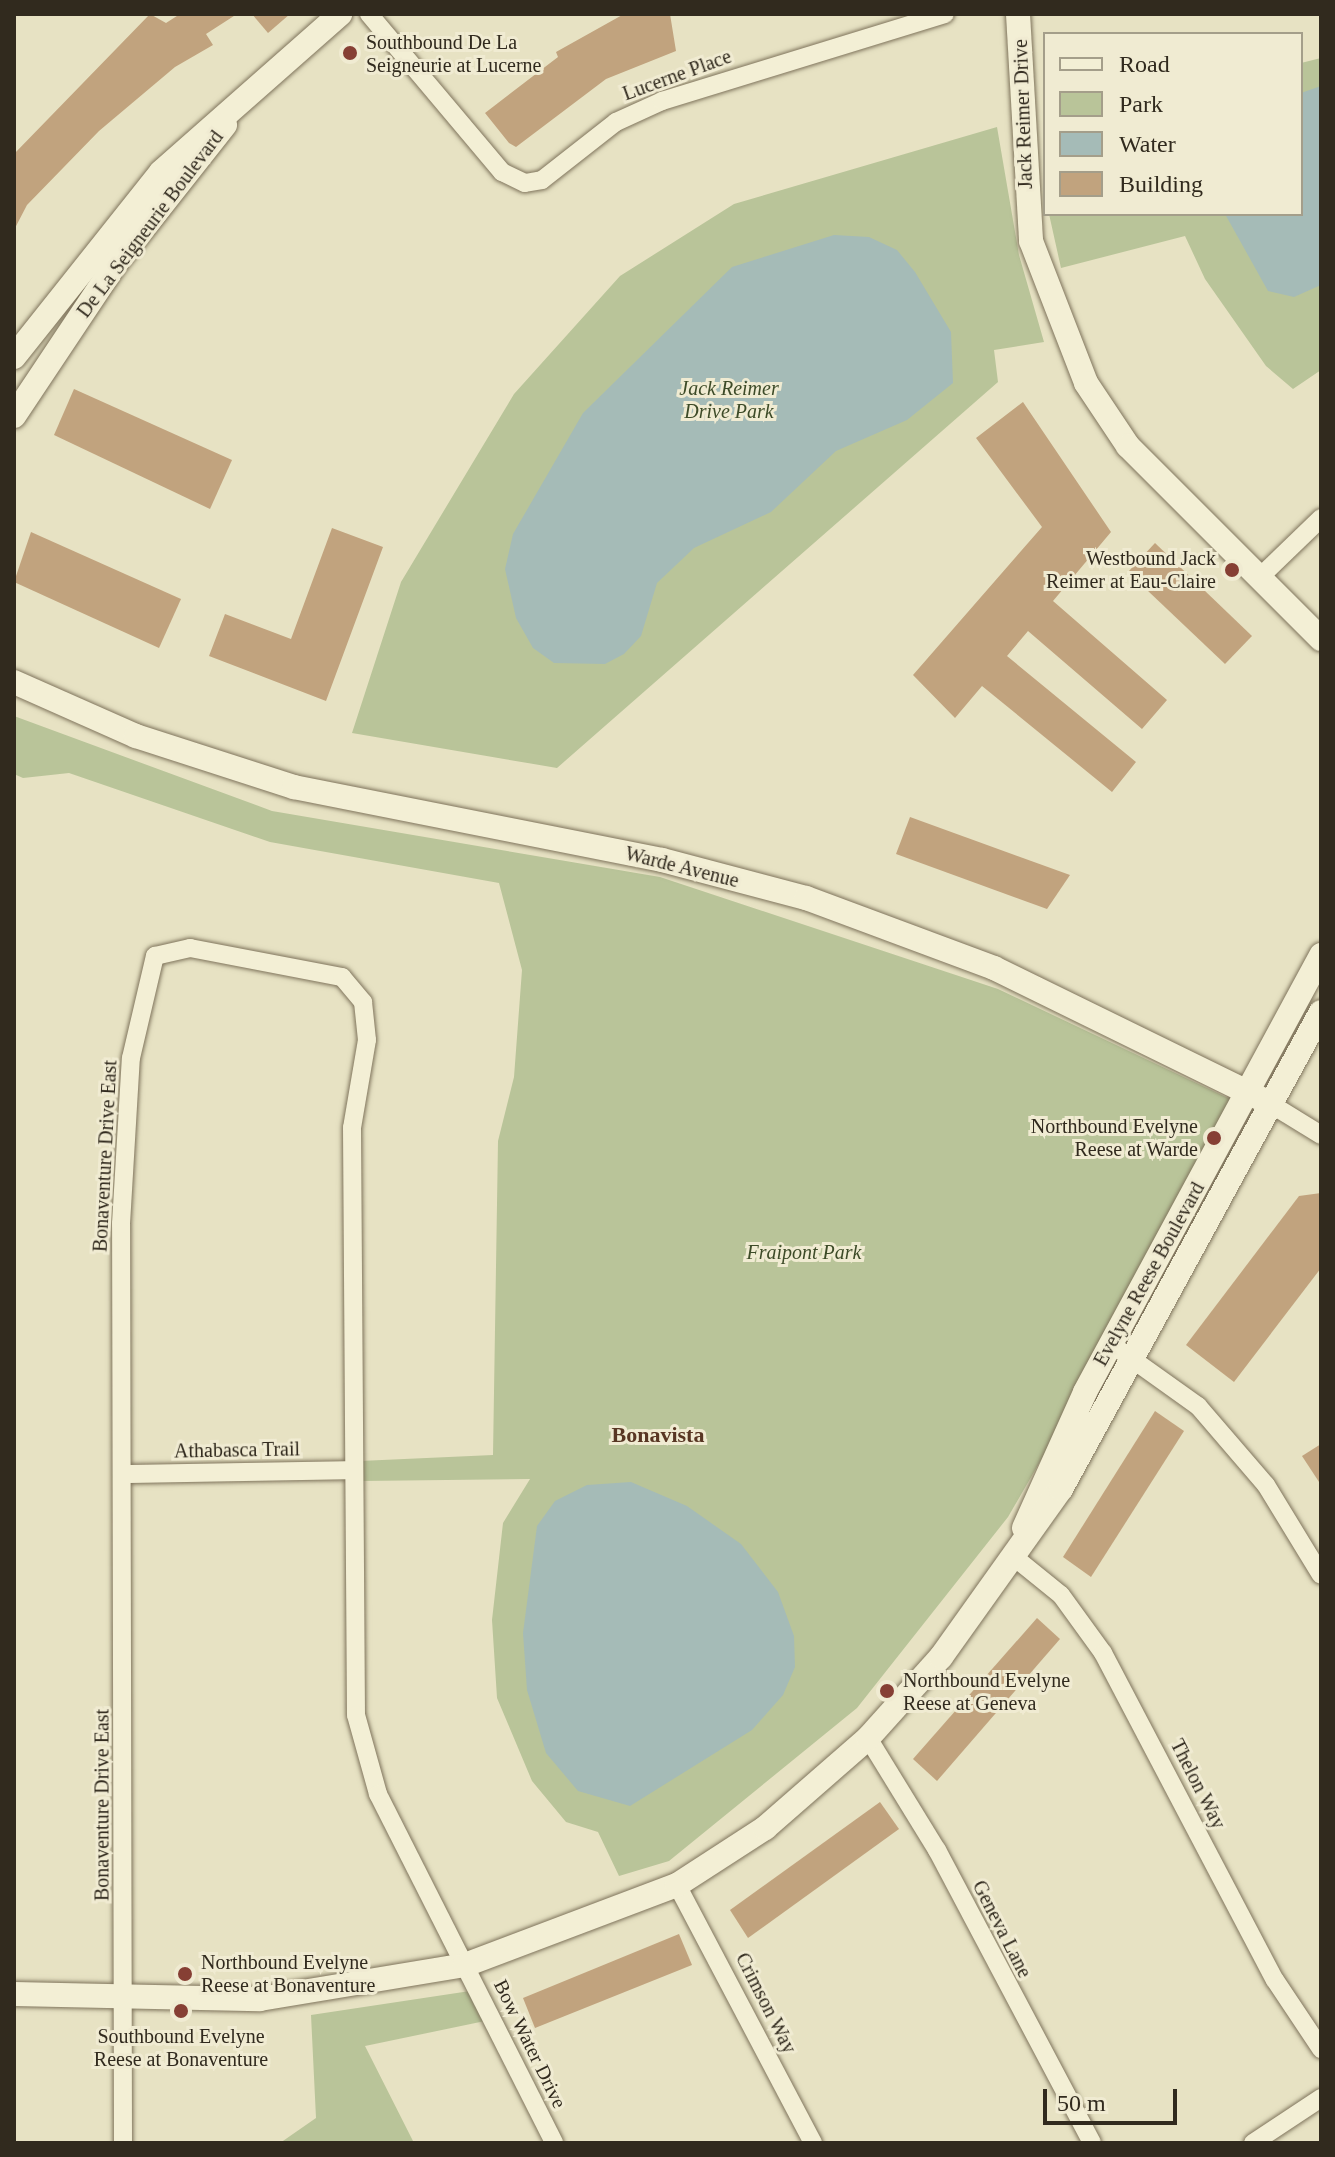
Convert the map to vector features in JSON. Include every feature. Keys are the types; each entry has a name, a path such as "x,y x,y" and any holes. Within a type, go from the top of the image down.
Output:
{"street":[{"name":"De La Seigneurie Boulevard","path":"14,357 161,172 234,113 340,14"},
{"name":"Lucerne Place","path":"369,14 502,172 525,183 542,180 616,122 662,101 945,14"},
{"name":"Jack Reimer Drive","path":"1018,14 1031,241 1056,320 1128,446 1321,639"},
{"name":"De La Seigneurie Boulevard","path":"14,416 116,263 234,113"},
{"path":"1260,577 1321,518"},
{"name":"Warde Avenue","path":"14,682 136,736 294,787 662,860 806,898 994,968 1259,1098 1321,1135"},
{"name":"Bonaventure Drive East","path":"123,2143 124,1474 121,1224 131,1058 155,956 190,948 342,977 363,1002 367,1040 352,1128 351,1470 356,1715 378,1794 465,1965"},
{"name":"Evelyne Reese Boulevard","path":"14,1994 260,1999 465,1965 677,1885 765,1828 868,1738 941,1657 1014,1557 1137,1359 1259,1098 1321,955"},
{"name":"Evelyne Reese Boulevard","path":"1014,1557 1040,1484 1111,1344 1259,1098 1321,1012"},
{"path":"1111,1344 1137,1359 1198,1406 1266,1485 1321,1575"},
{"name":"Athabasca Trail","path":"124,1474 351,1470"},
{"name":"Thelon Way","path":"1014,1557 1061,1595 1103,1653 1275,1980 1321,2049"},
{"name":"Geneva Lane","path":"868,1738 937,1850 1092,2143"},
{"name":"Crimson Way","path":"677,1885 813,2143"},
{"name":"Bow Water Drive","path":"465,1965 554,2143"},
{"path":"1253,2143 1321,2098"}],"green space":[{"path":"1321,58 1321,370 1293,389 1266,366 1205,279 1185,236 1061,268 1049,216 1303,216 1303,62"},
{"name":"Jack Reimer Drive Park","path":"997,127 1019,255 1044,342 994,350 998,382 557,768 352,733 401,582 514,394 620,276 734,204"},
{"name":"Fraipont Park","path":"14,716 272,811 660,877 998,989 1245,1106 1008,1517 857,1708 669,1861 619,1876 598,1832 566,1822 532,1781 497,1698 492,1620 503,1523 530,1479 361,1481 360,1461 493,1455 498,1141 514,1077 522,970 499,883 270,842 69,773 23,778 14,774"},
{"path":"470,1991 485,2021 365,2046 414,2143 280,2143 316,2118 311,2015"}],"water":[{"path":"1321,86 1321,285 1294,297 1268,291 1226,216 1303,216 1303,92"},
{"path":"834,235 869,237 897,250 915,272 951,332 953,383 907,420 836,451 771,512 694,548 657,583 641,636 624,654 605,664 554,663 533,648 516,618 505,569 513,534 583,413 732,267"},
{"path":"631,1482 687,1506 741,1544 778,1592 794,1636 795,1667 783,1695 752,1730 630,1806 578,1791 546,1753 527,1690 523,1633 537,1526 555,1501 587,1485"}],"building":[{"path":"150,14 166,23 180,14 237,14 206,34 213,45 175,67 99,131 27,205 14,230 14,154"},
{"path":"252,14 290,14 268,33"},
{"path":"624,14 670,14 676,51 606,79 516,147 509,143 485,113 558,57 556,52"},
{"path":"74,389 232,460 210,509 54,435"},
{"path":"1023,402 1111,532 1053,601 1167,700 1142,729 1028,631 1007,656 1136,762 1112,792 982,686 955,718 913,675 1042,527 976,438"},
{"path":"332,528 383,547 326,701 209,656 225,614 291,639"},
{"path":"31,532 181,599 159,648 14,582"},
{"path":"1155,543 1252,636 1225,664 1128,572"},
{"path":"910,817 1070,875 1047,909 896,854"},
{"path":"1321,1193 1321,1268 1234,1382 1186,1345 1299,1196"},
{"path":"1155,1411 1184,1431 1091,1577 1063,1557"},
{"path":"1321,1444 1321,1485 1302,1456"},
{"path":"1037,1618 1060,1639 937,1781 913,1759"},
{"path":"880,1802 899,1829 748,1938 730,1910"},
{"path":"679,1934 692,1965 535,2028 523,1998"}],"place":[{"name":"Southbound De La Seigneurie at Lucerne","path":"350,53"},
{"name":"Westbound Jack Reimer at Eau-Claire","path":"1232,570"},
{"name":"Northbound Evelyne Reese at Warde","path":"1214,1138"},
{"name":"Northbound Evelyne Reese at Geneva","path":"887,1691"},
{"name":"Northbound Evelyne Reese at Bonaventure","path":"185,1974"},
{"name":"Southbound Evelyne Reese at Bonaventure","path":"181,2011"}],"district":[{"name":"Bonavista","path":"658,1435"}]}
